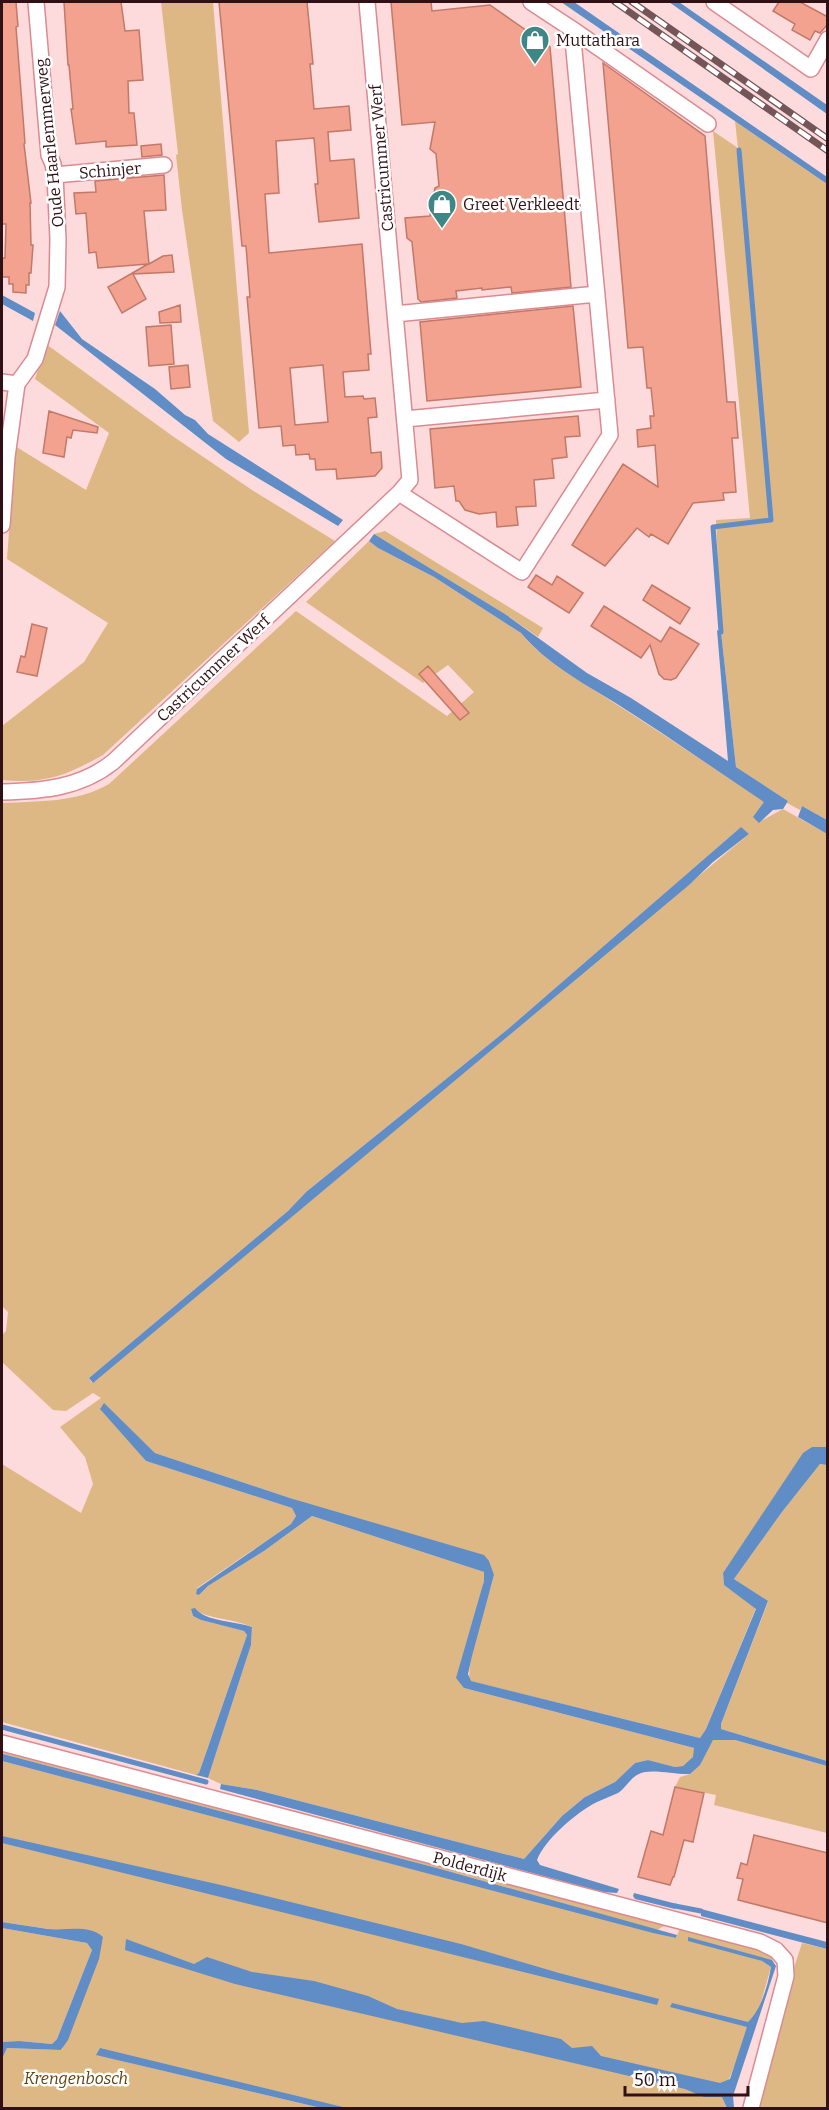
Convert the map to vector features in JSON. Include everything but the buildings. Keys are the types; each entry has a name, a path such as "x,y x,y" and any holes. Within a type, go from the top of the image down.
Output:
{"street":[{"name":"Oude Haarlemmerweg","path":"2,525 7,458 17,384 35,359 57,287 58,239 55,175 49,155 36,2"},
{"name":"Castricummer Werf","path":"2,792 32,791 67,785 97,774 113,762 399,493 410,480 368,2"},
{"path":"531,2 708,124"},
{"path":"714,2 811,69 828,39"},
{"path":"399,493 522,572 610,435 572,29"},
{"name":"Schinjer","path":"55,175 165,165"},
{"path":"395,314 597,294"},
{"path":"2,382 17,384"},
{"path":"405,419 607,400"},
{"name":"Polderdijk","path":"2,1743 760,1942 776,1950 785,1960 786,1976 751,2109"}],"green space":[{"path":"161,2 213,2 249,433 239,442 213,421 182,210"},
{"path":"735,121 827,184 827,820 802,806 800,810 787,803 788,801 736,767 721,632 716,520 750,518 713,131 738,148"},
{"path":"46,344 171,435 252,490 335,541 103,755 55,777 31,781 2,780 2,726 84,662 108,623 7,559 15,446 86,490 109,433 35,379"},
{"path":"385,531 543,628 538,637 505,614 374,534"},
{"path":"369,541 434,577 521,633 565,672 765,802 755,816 759,822 783,809 827,834 827,1447 812,1447 723,1573 724,1585 756,1608 706,1729 700,1738 470,1681 469,1672 474,1646 494,1575 293,1499 155,1453 104,1404 146,1461 292,1508 296,1516 291,1524 197,1588 199,1595 208,1586 264,1551 312,1516 484,1572 464,1688 694,1748 694,1757 683,1766 675,1767 648,1760 635,1763 615,1782 585,1797 562,1816 524,1859 257,1790 221,1784 208,1778 251,1645 252,1627 191,1609 193,1616 201,1620 244,1631 247,1635 199,1773 196,1775 2,1722 2,1464 81,1513 93,1484 85,1457 60,1427 101,1398 93,1393 66,1411 53,1410 2,1362 2,1335 6,1331 8,1312 2,1306 2,803 70,798 109,784 296,611 447,716 474,692 448,665 423,683 306,602","holes":["740,828 749,834 92,1383 89,1378 288,1211 306,1192 508,1029"]},
{"path":"820,1464 827,1465 827,1761 721,1729 768,1602 734,1579"},
{"path":"713,1740 735,1740 827,1766 827,1833 714,1805 716,1795 675,1787 680,1777 690,1774"},
{"path":"2,1745 666,1925 657,1930 437,1868 3,1754 2,1758"},
{"name":"Krengenbosch","path":"2,1761 676,1938 680,1928 762,1948 771,1953 772,1960 689,1938 762,1961 771,1967 761,2002 722,2096 727,2108 345,2108 122,2061 321,2108 2,2108 2,2059 7,2048 62,2050 103,1937 2,1922"},
{"path":"2,1928 87,1943 92,1950 57,2039 52,2044 2,2042"},
{"path":"802,1943 827,1949 827,2108 752,2108 751,2099"}],"water":[{"path":"561,2 574,2 827,177 827,184"},
{"path":"669,2 679,2 827,105 827,114"},
{"path":"2,295 35,313 33,321 2,304"},
{"path":"60,311 82,339 155,389 185,415 195,420 208,434 343,520 338,526 226,459 55,325"},
{"path":"374,534 505,614 587,673 631,698 728,761 717,630 721,632 736,767 788,801 783,809 773,810 759,823 753,817 764,802 652,726 564,671 541,654 521,633 434,577 378,548 369,541"},
{"path":"802,806 827,820 827,834 798,817"},
{"path":"741,827 749,834 93,1383 89,1378 288,1211 306,1192 508,1029"},
{"path":"104,1403 155,1453 293,1499 484,1555 494,1575 468,1674 471,1681 700,1738 706,1729 756,1609 724,1585 723,1573 803,1453 812,1447 827,1447 827,1465 820,1464 734,1579 768,1601 721,1729 827,1761 827,1766 735,1740 713,1740 700,1765 690,1774 644,1772 636,1775 618,1793 597,1802 571,1819 547,1843 537,1860 540,1865 619,1889 617,1893 603,1892 220,1789 221,1784 257,1790 524,1859 562,1816 585,1797 615,1782 635,1763 648,1760 675,1767 683,1766 693,1757 694,1748 464,1688 456,1678 484,1581 484,1572 312,1516 264,1551 208,1586 199,1595 196,1594 197,1589 291,1524 296,1516 292,1508 146,1461 100,1409"},
{"path":"195,1608 213,1619 252,1627 251,1645 208,1778 196,1775 199,1773 247,1635 244,1631 193,1616 191,1609"},
{"path":"3,1754 437,1868 677,1935 676,1938 653,1933 2,1761"},
{"path":"2,1836 221,1885 461,1944 659,1999 657,2005 2,1843"},
{"path":"634,1893 677,1904 675,1909 635,1899"},
{"path":"701,1909 827,1942 827,1949 701,1916"},
{"path":"2,1922 48,1929 84,1929 103,1937 99,1959 68,2040 61,2050 7,2048 2,2059 2,2042 52,2044 57,2039 92,1950 87,1943 2,1928"},
{"path":"688,1937 772,1960 776,1966 733,2096 734,2108 727,2108 722,2097 704,2097 685,2089 235,1984 125,1950 126,1939 194,1964 207,1957 252,1972 314,1981 368,1996 397,2009 462,2023 484,2021 561,2039 572,2048 592,2046 601,2056 720,2083 730,2079 747,2027 670,2007 672,2003 748,2022 760,2004 771,1967 762,1961 688,1941"},
{"path":"100,2048 347,2108 321,2108 96,2055"}],"waterway":[{"path":"721,632 713,527 771,520 739,150"},
{"path":"2,1727 206,1782"},
{"path":"675,1906 701,1911"}],"railway":[{"path":"615,2 828,151"},
{"path":"632,2 828,139"}],"place":[{"name":"Muttathara","path":"535,66"},
{"name":"Greet Verkleedt","path":"442,230"}]}
